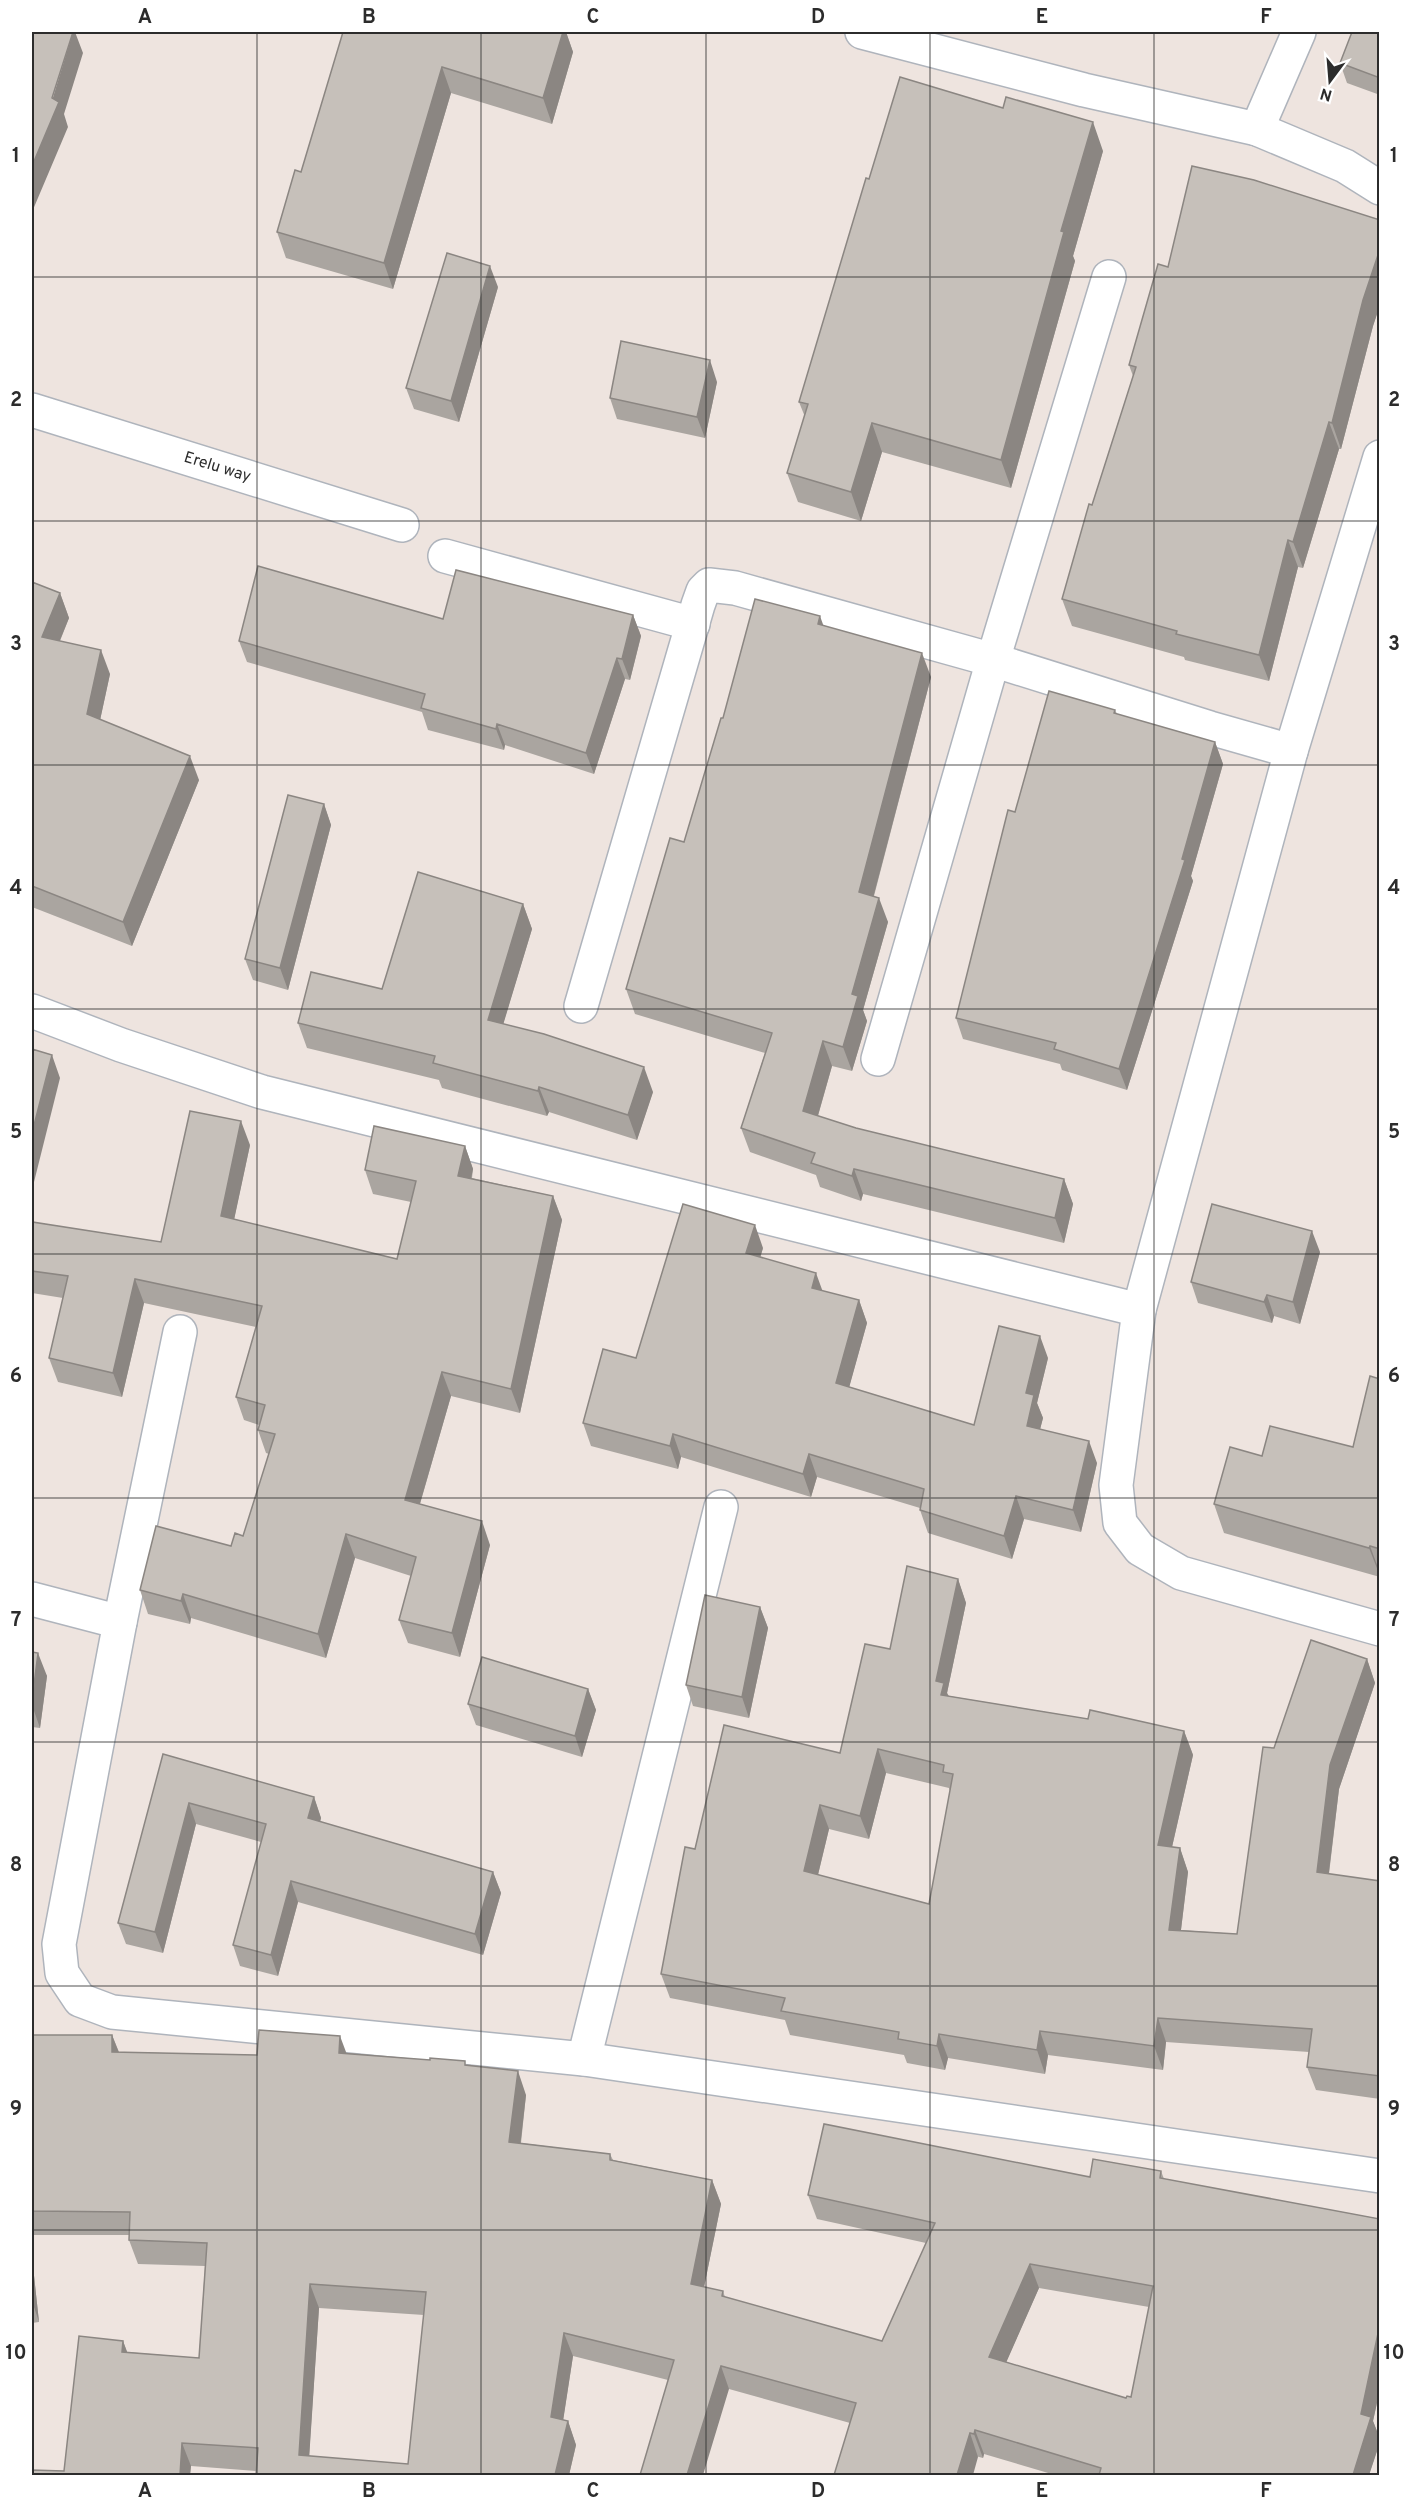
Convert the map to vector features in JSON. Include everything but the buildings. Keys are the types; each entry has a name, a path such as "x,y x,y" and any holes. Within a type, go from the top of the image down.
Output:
{"street":[{"path":"862,32 1084,90 1257,129 1345,166 1380,188"},
{"path":"1257,129 1299,32"},
{"path":"878,1059 993,660 1108,277"},
{"name":"Erelu way","path":"32,410 402,525"},
{"path":"1380,457 1291,751 1139,1310 1116,1485 1120,1523 1140,1549 1181,1573 1380,1629"},
{"path":"445,556 693,624"},
{"path":"581,1006 693,624 704,591 709,585 735,588 993,660 1291,751"},
{"path":"32,1011 121,1045 262,1092 1139,1310"},
{"path":"180,1332 120,1622 59,1944 62,1973 80,2000 112,2012 584,2059 1380,2176"},
{"path":"584,2059 721,1507"},
{"path":"32,1599 120,1622"}]}
